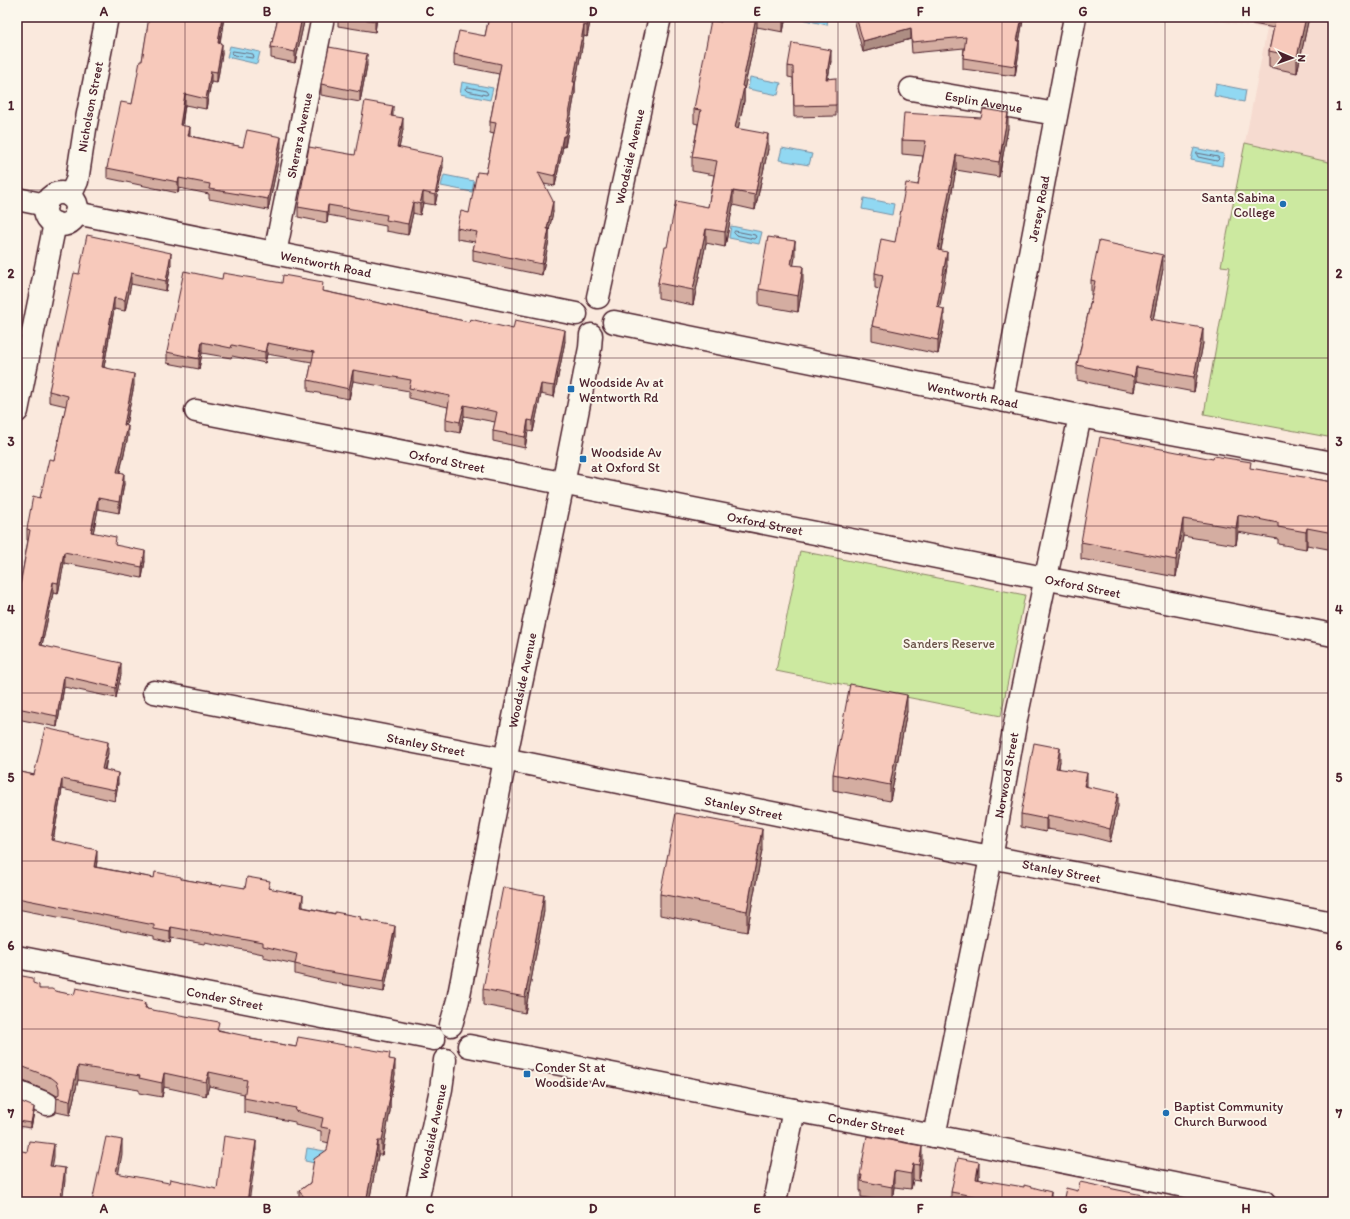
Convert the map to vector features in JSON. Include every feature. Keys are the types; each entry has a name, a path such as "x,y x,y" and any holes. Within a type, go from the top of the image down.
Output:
{"street":[{"name":"Nicholson Street","path":"73,204 85,130 107,17"},
{"name":"Sherars Avenue","path":"275,253 323,17"},
{"name":"Woodside Avenue","path":"598,297 660,17"},
{"name":"Jersey Road","path":"1002,400 1075,17"},
{"name":"Esplin Avenue","path":"911,89 1056,114"},
{"path":"17,199 50,214 65,224 74,218 73,204"},
{"name":"Wentworth Road","path":"73,204 275,253 576,314"},
{"path":"17,411 50,214"},
{"path":"598,297 605,299 610,303 613,309 614,322 607,331 602,334 591,335 581,330 576,319 576,314 578,308 586,299 598,297"},
{"name":"Wentworth Road","path":"614,322 1080,416 1333,463"},
{"name":"Woodside Avenue","path":"451,1024 458,1000 505,760 563,484 590,348 591,335"},
{"name":"Oxford Street","path":"196,411 1333,635"},
{"name":"Norwood Street","path":"934,1136 990,858 1016,719 1080,416"},
{"name":"Stanley Street","path":"154,692 505,760 990,858 1333,923"},
{"name":"Conder Street","path":"17,957 434,1039"},
{"path":"451,1024 459,1026 465,1031 469,1038 468,1051 461,1059 456,1061 445,1060 439,1056 436,1051 434,1039 438,1030 442,1027 451,1024"},
{"name":"Conder Street","path":"469,1046 934,1136 1188,1195 1264,1202"},
{"name":"Woodside Avenue","path":"417,1202 445,1060"},
{"path":"17,1092 47,1104"},
{"path":"775,1202 794,1110"}],"shaded area":[{"name":"Santa Sabina College","path":"1195,17 1333,17 1333,438 1204,414 1230,267 1221,266 1267,29"}],"green space":[{"name":"Santa Sabina College","path":"1245,143 1333,163 1333,438 1204,414 1230,267 1221,266"},
{"name":"Sanders Reserve","path":"800,551 1025,595 1001,716 776,671"}],"water":[{"path":"828,17 827,25 797,18"},
{"path":"230,46 260,52 257,64 227,57"},
{"path":"750,77 781,83 778,95 748,89"},
{"path":"462,82 493,88 490,100 460,94"},
{"path":"1216,84 1246,90 1244,102 1214,96"},
{"path":"782,148 812,154 809,165 779,160"},
{"path":"1194,148 1224,154 1222,166 1191,160"},
{"path":"444,175 474,181 472,192 441,186"},
{"path":"864,198 894,204 892,215 862,209"},
{"path":"731,226 762,232 759,244 729,238"},
{"path":"307,1148 331,1152 329,1166 305,1161"}],"building":[{"path":"149,17 222,17 218,43 222,44 217,72 211,71 206,99 185,94 180,125 190,127 188,136 243,147 247,130 281,137 268,199 209,189 210,184 179,178 178,182 107,168 121,102 132,104 140,61 142,61"},
{"path":"278,17 302,17 295,52 271,47"},
{"path":"350,17 376,17 375,21"},
{"path":"489,17 589,17 587,26 584,25 573,82 575,82 565,136 563,136 555,176 538,172 553,201 542,264 473,250 477,232 457,228 461,211 469,213 477,172 486,173 496,123 490,122 501,64 454,54 459,31 485,36"},
{"path":"722,17 756,17 742,86 744,87 735,128 768,134 755,195 733,191 725,232 706,229 693,290 658,283 676,201 708,207 717,161 692,157 701,110 694,109 711,20 721,22"},
{"path":"856,17 1022,17 1017,41 1019,41 1015,66 963,58 966,37 912,42 911,28 863,41"},
{"path":"1276,17 1306,17 1297,57 1269,51"},
{"path":"792,43 831,50 826,79 836,78 836,105 794,106 793,67 788,66"},
{"path":"329,47 367,54 360,92 321,84"},
{"path":"365,101 393,106 391,116 403,118 397,147 443,157 435,195 423,192 420,204 413,202 408,224 386,220 387,215 328,205 327,212 298,207 309,147 355,155"},
{"path":"983,109 1008,113 999,162 956,155 938,250 947,252 937,307 944,309 938,340 872,326 883,275 875,273 881,239 895,242 906,183 918,185 926,141 902,140 904,113 981,118"},
{"path":"87,235 171,253 166,281 131,273 125,300 114,298 102,367 134,374 124,425 128,426 117,472 124,473 119,502 98,498 91,532 116,537 115,545 145,551 142,567 64,552 58,583 53,582 40,645 121,663 116,688 64,676 57,716 17,708 17,590 19,591 30,530 27,529 33,496 40,498 49,459 54,460 68,396 49,391 74,273 79,274"},
{"path":"768,237 795,241 791,265 803,266 798,296 759,289"},
{"path":"1099,241 1163,255 1150,319 1203,328 1194,377 1136,367 1134,377 1077,365 1095,281 1091,280"},
{"path":"184,271 222,279 223,273 282,283 283,275 323,282 322,291 469,322 470,319 513,329 515,320 565,330 554,386 541,384 533,421 528,420 525,437 493,431 497,412 464,405 460,422 446,419 450,396 409,388 411,380 353,370 349,389 308,380 314,352 267,343 265,352 232,345 231,348 202,342 199,359 167,352"},
{"path":"1100,437 1213,459 1214,456 1251,462 1250,468 1333,482 1333,533 1307,528 1306,532 1278,527 1278,523 1238,515 1236,528 1183,519 1176,560 1081,542"},
{"path":"850,684 907,695 890,785 833,774"},
{"path":"45,728 108,742 102,769 118,773 115,790 62,779 51,840 97,850 94,867 154,878 155,872 181,877 181,879 221,886 222,884 245,888 247,877 270,881 268,888 303,895 301,907 335,914 335,912 361,917 360,919 395,926 384,981 324,971 295,964 297,954 263,946 263,943 171,927 170,932 154,929 154,925 17,898 17,771 34,775"},
{"path":"1034,743 1060,748 1056,768 1087,773 1084,786 1118,793 1110,829 1047,815 1046,819 1021,814"},
{"path":"676,813 762,829 747,911 660,894"},
{"path":"503,887 544,895 525,997 483,989"},
{"path":"17,975 33,978 33,983 39,985 39,989 52,989 74,995 76,988 145,1002 144,1005 146,1005 145,1008 147,1009 219,1022 217,1030 251,1037 250,1039 296,1047 298,1037 390,1053 389,1059 395,1060 390,1097 382,1141 378,1141 366,1202 304,1202 305,1198 299,1191 310,1183 314,1159 327,1150 331,1129 321,1127 323,1118 295,1111 296,1108 244,1098 247,1080 209,1072 206,1082 164,1073 162,1083 139,1078 140,1076 78,1066 70,1101 56,1098 59,1094 57,1082 52,1078 21,1066 17,1066"},
{"path":"17,1100 34,1107 31,1123 17,1121"},
{"path":"224,1136 256,1141 247,1202 92,1202 106,1137 122,1140 116,1173 169,1183 170,1179 217,1189"},
{"path":"867,1136 922,1146 919,1165 913,1164 911,1174 894,1171 892,1187 861,1181 862,1175 860,1175"},
{"path":"29,1141 54,1144 50,1166 65,1168 60,1202 17,1202 17,1150 27,1152"},
{"path":"958,1158 979,1162 976,1179 1024,1187 1024,1185 1051,1192 1049,1202 979,1202 979,1197 951,1192"},
{"path":"1080,1182 1147,1196 1146,1202 1063,1202 1066,1188 1078,1191"}],"place":[{"name":"Santa Sabina College","path":"1283,204"},
{"name":"Woodside Av at Wentworth Rd","path":"571,389"},
{"name":"Woodside Av at Oxford St","path":"583,459"},
{"name":"Conder St at Woodside Av","path":"527,1074"},
{"name":"Baptist Community Church Burwood","path":"1166,1113"}]}
